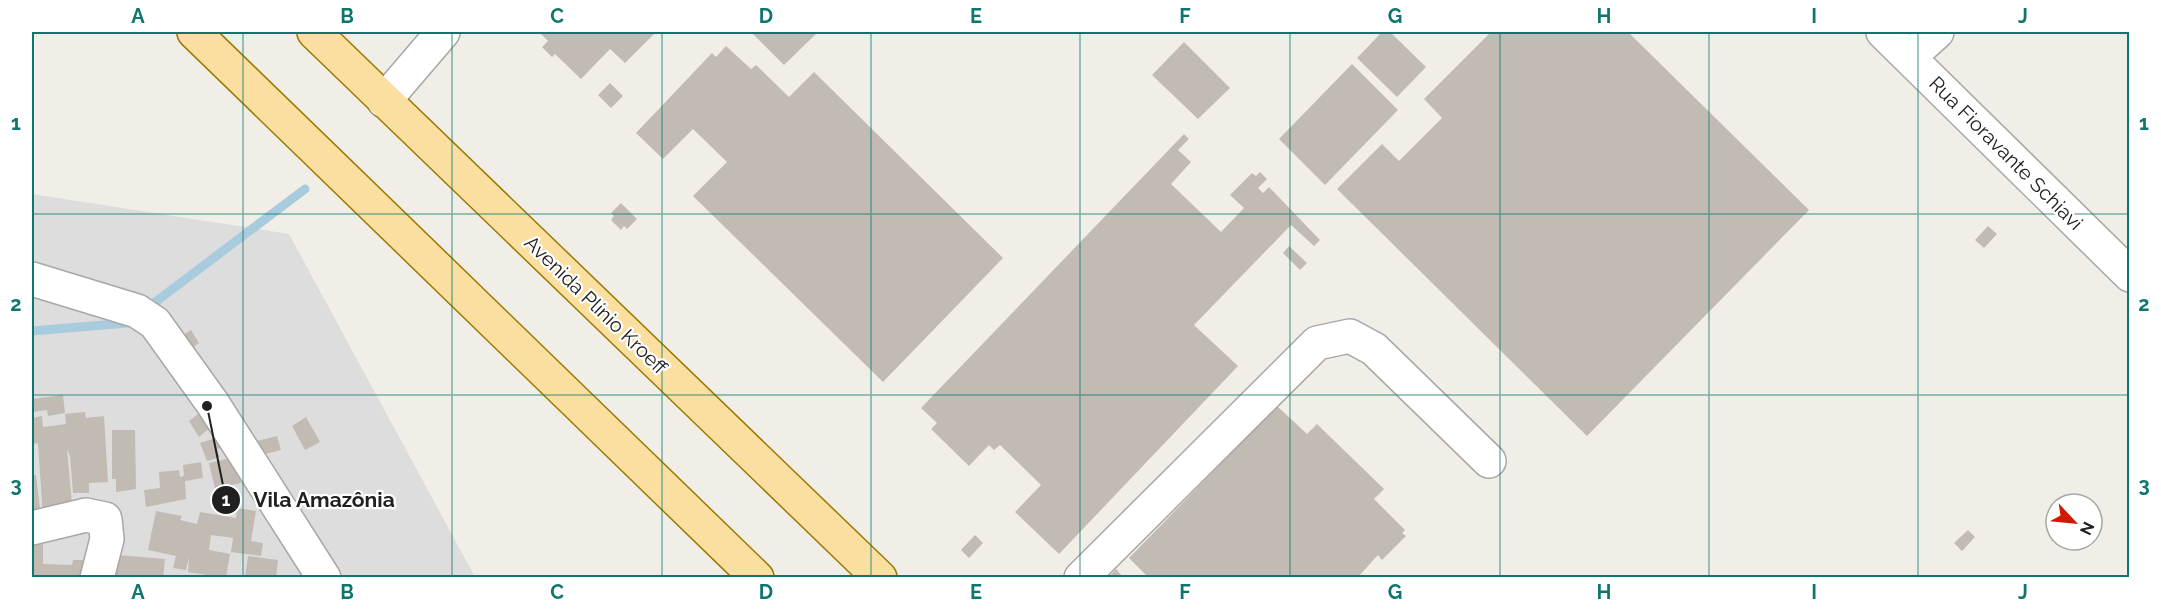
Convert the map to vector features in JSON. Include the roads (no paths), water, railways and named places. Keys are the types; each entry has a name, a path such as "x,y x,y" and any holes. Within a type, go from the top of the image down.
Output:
{"main road":[{"path":"194,32 757,578"},
{"name":"Avenida Plínio Kroeff","path":"314,32 880,578"}],"street":[{"path":"384,101 444,32"},
{"name":"Rua Fioravante Schiavi","path":"1883,32 2130,275"},
{"path":"1909,57 1937,32"},
{"path":"32,279 137,311 155,323 213,404 324,578"},
{"path":"1081,578 1317,342 1350,336 1374,349 1489,461"},
{"path":"32,528 86,515 105,519 107,539 97,578"}],"waterway":[{"path":"146,309 305,189"},
{"path":"32,331 127,323 132,319"}],"place":[{"name":"Vila Amazônia","path":"207,406"}]}
